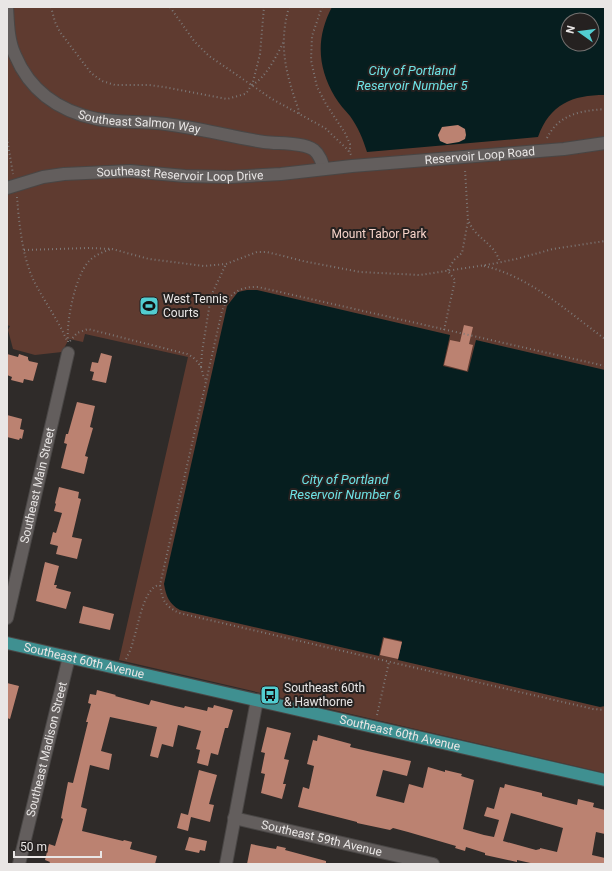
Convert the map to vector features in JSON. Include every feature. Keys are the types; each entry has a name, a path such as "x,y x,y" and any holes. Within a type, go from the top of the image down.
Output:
{"main road":[{"name":"Southeast 60th Avenue","path":"7,643 605,780"}],"street":[{"name":"Southeast Salmon Way","path":"8,7 9,30 14,54 33,85 56,104 77,113 97,119 166,124 265,142 303,146 314,150 321,160 324,169"},
{"name":"Reservoir Loop Road","path":"353,166 547,150 605,143"},
{"name":"Southeast Reservoir Loop Drive","path":"7,188 42,177 108,172 130,171 204,177 230,177 281,174 353,166"},
{"name":"Southeast Main Street","path":"7,618 68,349"},
{"name":"Southeast Madison Street","path":"19,864 69,657"},
{"path":"226,864 257,700"},
{"name":"Southeast 59th Avenue","path":"234,818 433,864"}],"path":[{"path":"50,7 60,32 91,73 102,81 115,85 149,85 164,87 195,92 223,99 240,96 248,91 251,86 260,54 264,7"},
{"path":"170,7 202,50 219,64 251,86 299,115 325,128 350,153"},
{"path":"289,7 284,40 284,57 286,73 299,115"},
{"path":"322,7 312,36 311,60 317,87 326,104 345,132 350,144 350,153 353,166"},
{"path":"251,86 260,80 279,52 284,40"},
{"path":"547,150 546,141 550,133 560,122 571,114 605,109"},
{"path":"7,138 13,176"},
{"path":"447,270 454,260 462,253 468,221 465,157"},
{"path":"17,197 24,250 32,278 62,328 68,349"},
{"path":"468,221 474,233 491,246 500,262"},
{"path":"24,250 112,249 149,259 204,266 226,264 257,252 267,252 303,261 373,273 420,275 482,266 553,249 605,241"},
{"path":"68,349 68,319 82,272 90,261 97,255 112,249"},
{"path":"206,379 202,374 201,366 211,296 226,264"},
{"path":"482,266 503,272 528,283 605,339"},
{"path":"444,330 455,280 447,270"},
{"path":"605,366 258,287 244,288 232,294 225,303 206,379 160,585 161,594 167,606 179,613 593,709 605,710"},
{"path":"68,349 77,333 88,329 190,355 201,366"},
{"path":"124,670 146,599 152,588 160,585"},
{"path":"378,710 389,662"}],"green space":[{"name":"Mount Tabor Park","path":"7,7 605,7 605,773 119,660 188,357 85,334 83,342 69,339 62,352 35,355 13,349 8,330 10,326 7,325"}],"water":[{"name":"City of Portland Reservoir Number 5","path":"332,7 605,7 605,95 582,97 572,100 556,109 543,126 538,137 367,152 355,124 340,105 329,86 322,63 321,41 323,30"},
{"name":"City of Portland Reservoir Number 6","path":"257,290 450,335 443,366 468,372 476,340 605,370 605,706 600,707 398,660 402,641 383,637 379,656 176,608 167,596 164,584 227,306 238,292"}],"building":[{"path":"458,125 465,129 465,139 459,142 447,144 440,141 438,135 442,127"},
{"path":"464,325 473,327 469,344 473,345 467,371 444,365 450,340 460,342"},
{"path":"101,353 112,356 106,383 92,380 94,372 90,371 92,362 98,363"},
{"path":"7,354 18,357 19,354 28,357 29,361 38,363 33,381 24,379 23,383 11,380 12,377 7,375"},
{"path":"77,402 95,406 90,427 93,428 85,456 88,457 84,474 61,468 67,444 64,443 66,434 68,434"},
{"path":"7,415 22,419 20,429 24,430 22,439 20,438 19,440 7,437"},
{"path":"59,487 79,492 78,498 81,499 72,537 82,539 77,559 56,554 58,546 50,544 53,532 56,533 62,513 54,511"},
{"path":"45,562 59,566 54,585 57,585 56,588 71,592 66,609 36,601"},
{"path":"83,606 114,614 110,630 79,623"},
{"path":"384,638 402,642 398,659 380,655"},
{"path":"7,683 19,686 10,719 7,718"},
{"path":"97,690 149,705 151,700 184,708 185,706 207,711 208,707 213,708 214,705 233,710 228,728 225,728 218,755 211,753 208,766 197,763 200,750 196,749 201,731 178,725 173,747 162,744 158,758 150,756 157,727 110,717 101,751 112,754 109,770 90,765 81,807 87,809 82,831 132,842 130,849 157,856 155,864 49,864 50,862 45,860 49,844 55,846 63,819 61,818 68,782 73,783 88,722 86,722 91,704 88,703 90,694 96,695"},
{"path":"267,727 291,733 284,759 289,760 283,784 286,784 282,799 261,793 265,774 261,773 265,753 261,752"},
{"path":"318,735 351,744 350,747 411,761 407,776 383,770 376,796 404,803 409,784 423,788 428,767 445,772 445,770 462,774 461,776 474,780 463,829 484,835 494,837 499,820 484,816 487,807 494,809 500,787 504,788 505,784 542,793 542,796 577,805 578,799 594,803 593,807 605,810 605,834 596,832 592,855 605,858 605,864 535,864 517,860 517,862 485,855 485,853 466,847 465,851 455,848 456,846 393,828 390,830 357,823 298,807 303,787 309,789 314,766 307,764 313,740 317,741","holes":["511,813 563,828 557,852 540,848 536,850 503,841"]},
{"path":"199,770 217,775 209,804 214,805 210,822 191,817 188,831 177,828 181,813 188,815"},
{"path":"189,837 207,841 205,851 200,850 199,853 185,850"},
{"path":"251,844 276,849 277,846 286,848 285,850 326,861 326,864 247,864"}],"place":[{"name":"West Tennis Courts","path":"149,306"},
{"name":"Southeast 60th & Hawthorne","path":"270,695"}]}
